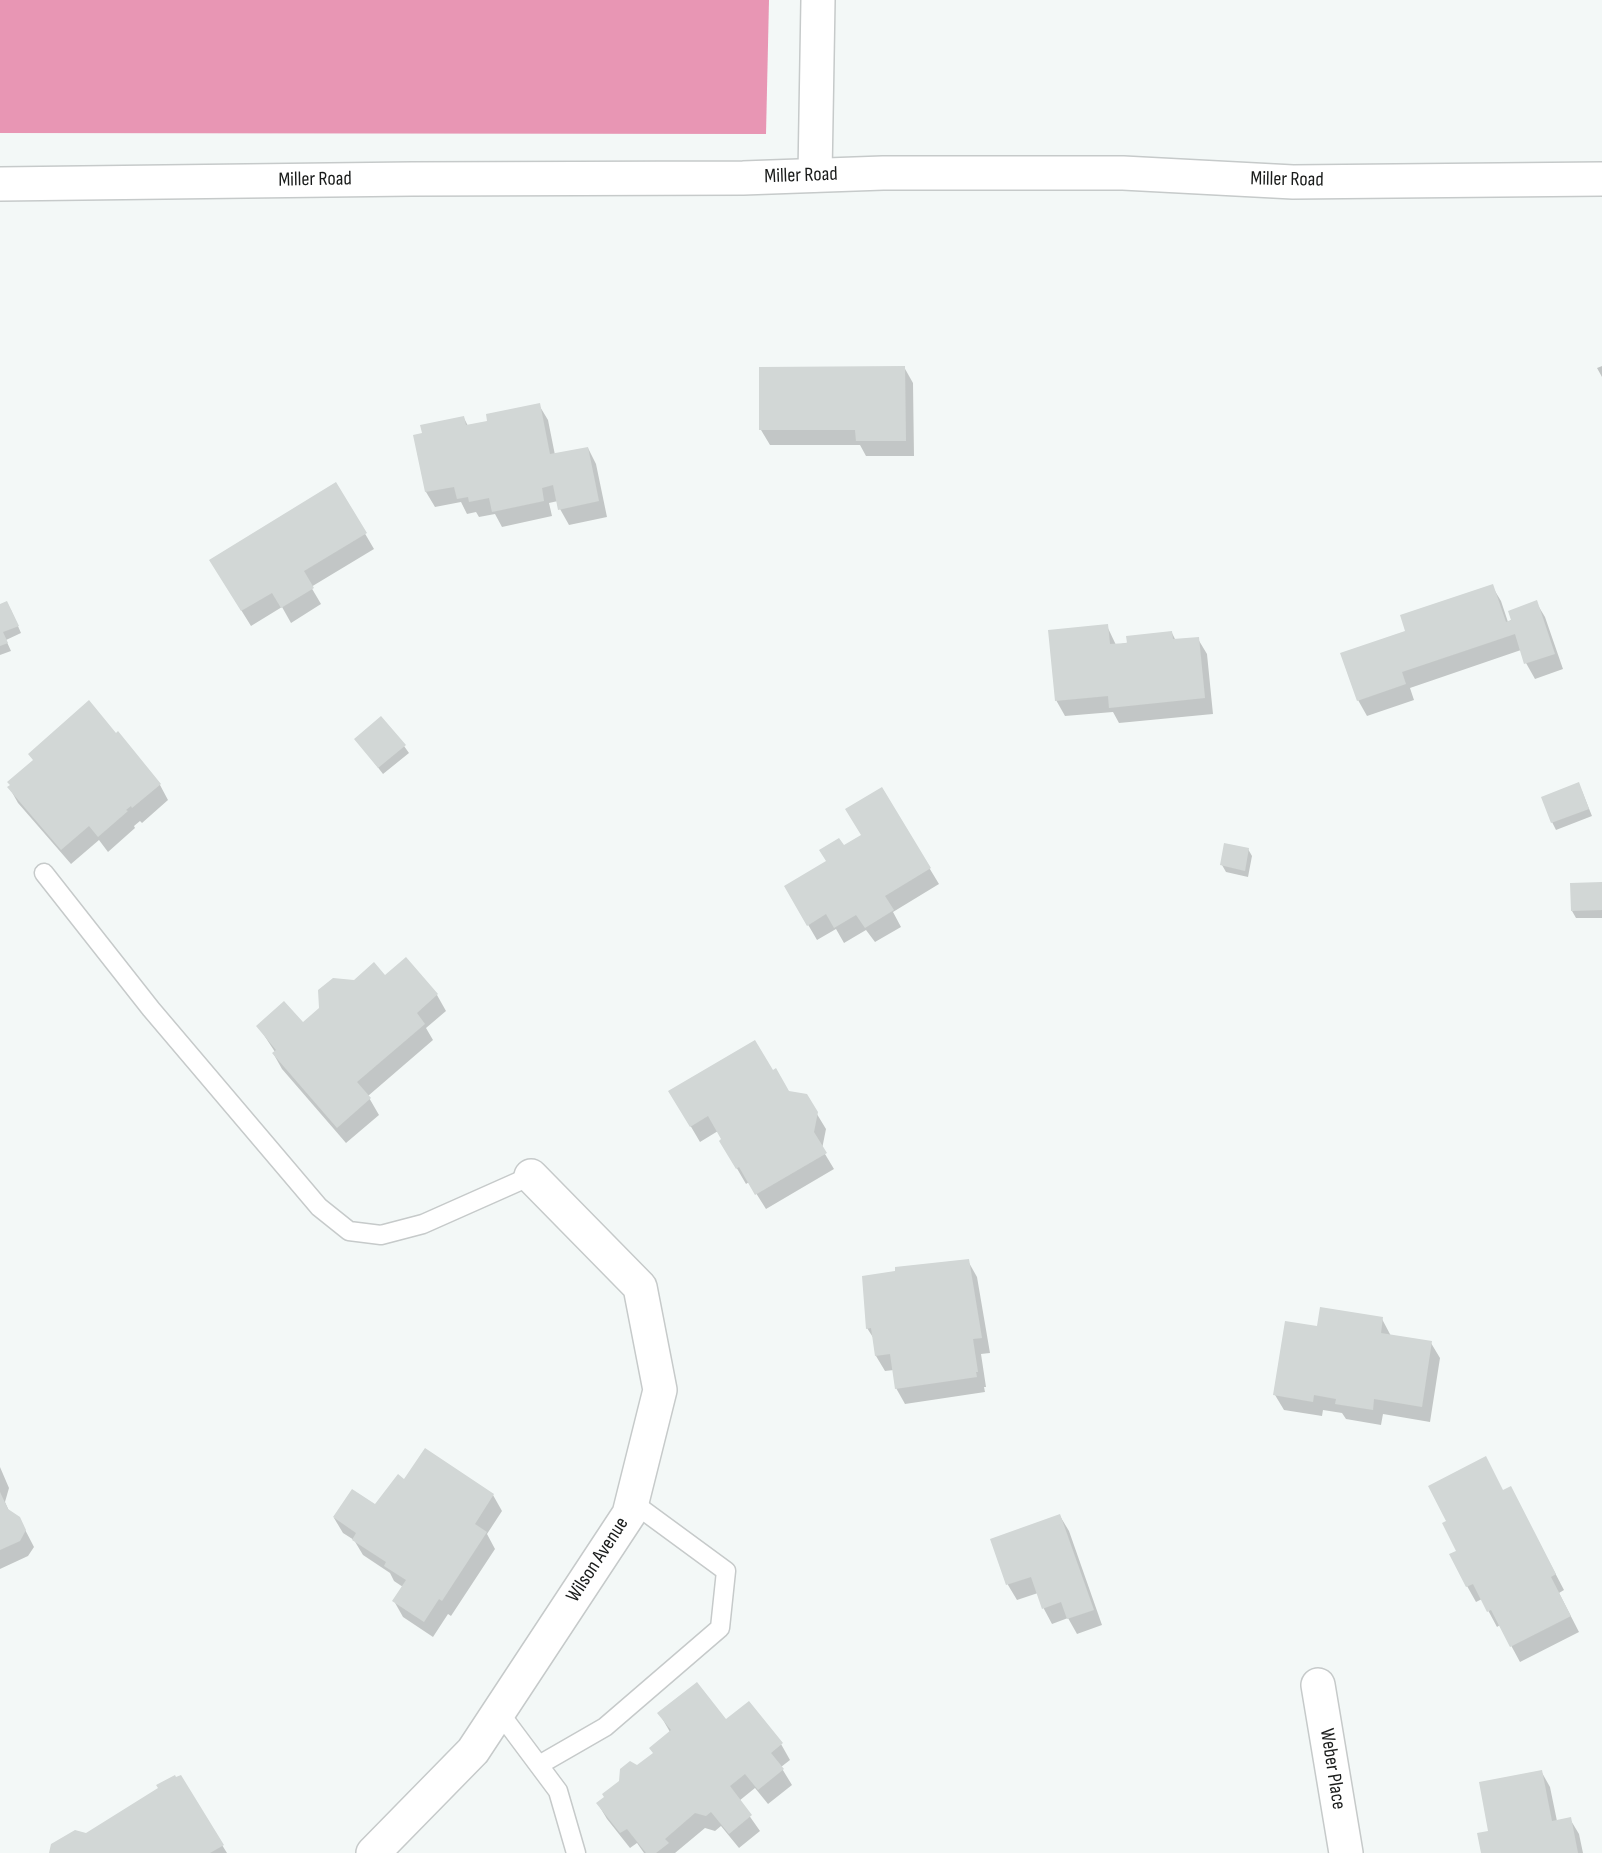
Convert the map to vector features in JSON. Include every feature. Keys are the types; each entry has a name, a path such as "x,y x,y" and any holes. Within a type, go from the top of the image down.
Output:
{"street":[{"path":"815,175 818,0"},
{"name":"Miller Road","path":"0,184 743,178 883,173 1123,173 1293,182 1602,179"},
{"name":"Wilson Avenue","path":"373,1853 473,1751 629,1514 660,1390 640,1287 531,1176"},
{"name":"Weber Place","path":"1318,1685 1346,1853"}],"lane":[{"path":"44,873 151,1009 319,1207 349,1231 381,1235 423,1224 531,1176"},
{"path":"538,1765 605,1727 720,1628 726,1571 632,1502"},
{"path":"499,1712 558,1791 576,1853"}],"shaded area":[{"path":"0,0 769,0 766,134 0,133"}],"building":[{"path":"905,366 906,441 856,441 855,430 759,430 759,367"},
{"path":"540,403 550,454 588,447 599,501 558,510 553,485 542,488 544,501 492,512 489,498 469,502 468,497 457,499 454,487 425,492 413,435 422,433 420,425 464,416 466,425 487,421 486,414"},
{"path":"336,482 367,533 304,571 314,588 281,608 272,593 241,611 209,560"},
{"path":"1493,584 1506,622 1511,620 1508,611 1537,600 1555,654 1524,664 1515,634 1402,672 1406,684 1357,701 1340,653 1405,631 1400,615"},
{"path":"7,601 19,626 3,632 8,643 0,646 0,604"},
{"path":"1108,624 1110,644 1127,643 1126,636 1172,631 1173,639 1199,637 1205,698 1109,708 1108,696 1055,701 1048,630"},
{"path":"89,700 116,733 118,731 161,784 132,808 131,806 126,810 128,811 98,837 89,826 61,850 7,787 10,785 7,782 33,760 28,754"},
{"path":"381,716 406,745 378,768 354,739"},
{"path":"1579,782 1589,809 1551,823 1541,797"},
{"path":"882,787 931,868 885,896 894,910 865,928 856,915 834,928 826,914 807,926 784,886 826,861 819,850 839,838 844,845 861,835 845,809"},
{"path":"1224,843 1249,848 1245,871 1220,865"},
{"path":"1602,882 1602,910 1571,911 1570,883"},
{"path":"406,957 438,994 417,1013 425,1024 357,1082 371,1098 337,1128 272,1053 276,1050 256,1026 284,1001 303,1022 319,1008 318,990 333,978 354,980 374,962 385,975"},
{"path":"755,1040 773,1070 776,1068 789,1091 807,1094 818,1112 814,1132 827,1153 755,1195 739,1167 736,1169 719,1141 721,1139 708,1116 690,1127 668,1091"},
{"path":"969,1259 982,1338 973,1339 977,1377 895,1389 890,1354 875,1356 871,1328 866,1329 862,1276 895,1271 895,1267"},
{"path":"1320,1307 1383,1317 1381,1333 1432,1341 1422,1407 1374,1399 1373,1410 1335,1404 1336,1399 1314,1395 1313,1402 1273,1395 1285,1321 1317,1326"},
{"path":"425,1448 494,1494 475,1524 487,1532 442,1601 439,1599 424,1622 392,1601 406,1580 384,1566 386,1562 352,1540 356,1533 333,1517 352,1489 375,1504 398,1474 404,1479"},
{"path":"1486,1456 1503,1490 1511,1486 1556,1574 1551,1577 1571,1616 1510,1647 1491,1610 1487,1612 1473,1584 1466,1587 1449,1554 1456,1551 1442,1523 1446,1521 1428,1486"},
{"path":"0,1492 8,1509 20,1517 26,1530 20,1541 0,1550"},
{"path":"1060,1514 1094,1610 1067,1619 1061,1602 1042,1609 1031,1577 1006,1585 990,1539"},
{"path":"697,1682 726,1719 749,1701 783,1743 771,1753 784,1769 758,1790 745,1774 730,1786 752,1815 729,1834 711,1812 706,1816 695,1813 665,1839 669,1843 656,1853 646,1853 627,1829 620,1833 596,1803 604,1797 602,1794 619,1781 620,1769 630,1761 637,1765 653,1753 649,1748 671,1730 657,1713"},
{"path":"1542,1770 1552,1821 1571,1817 1578,1853 1481,1853 1477,1833 1488,1831 1479,1782"},
{"path":"175,1775 176,1777 181,1775 224,1845 210,1853 49,1853 51,1844 75,1830 86,1833 158,1788 156,1785"}]}
